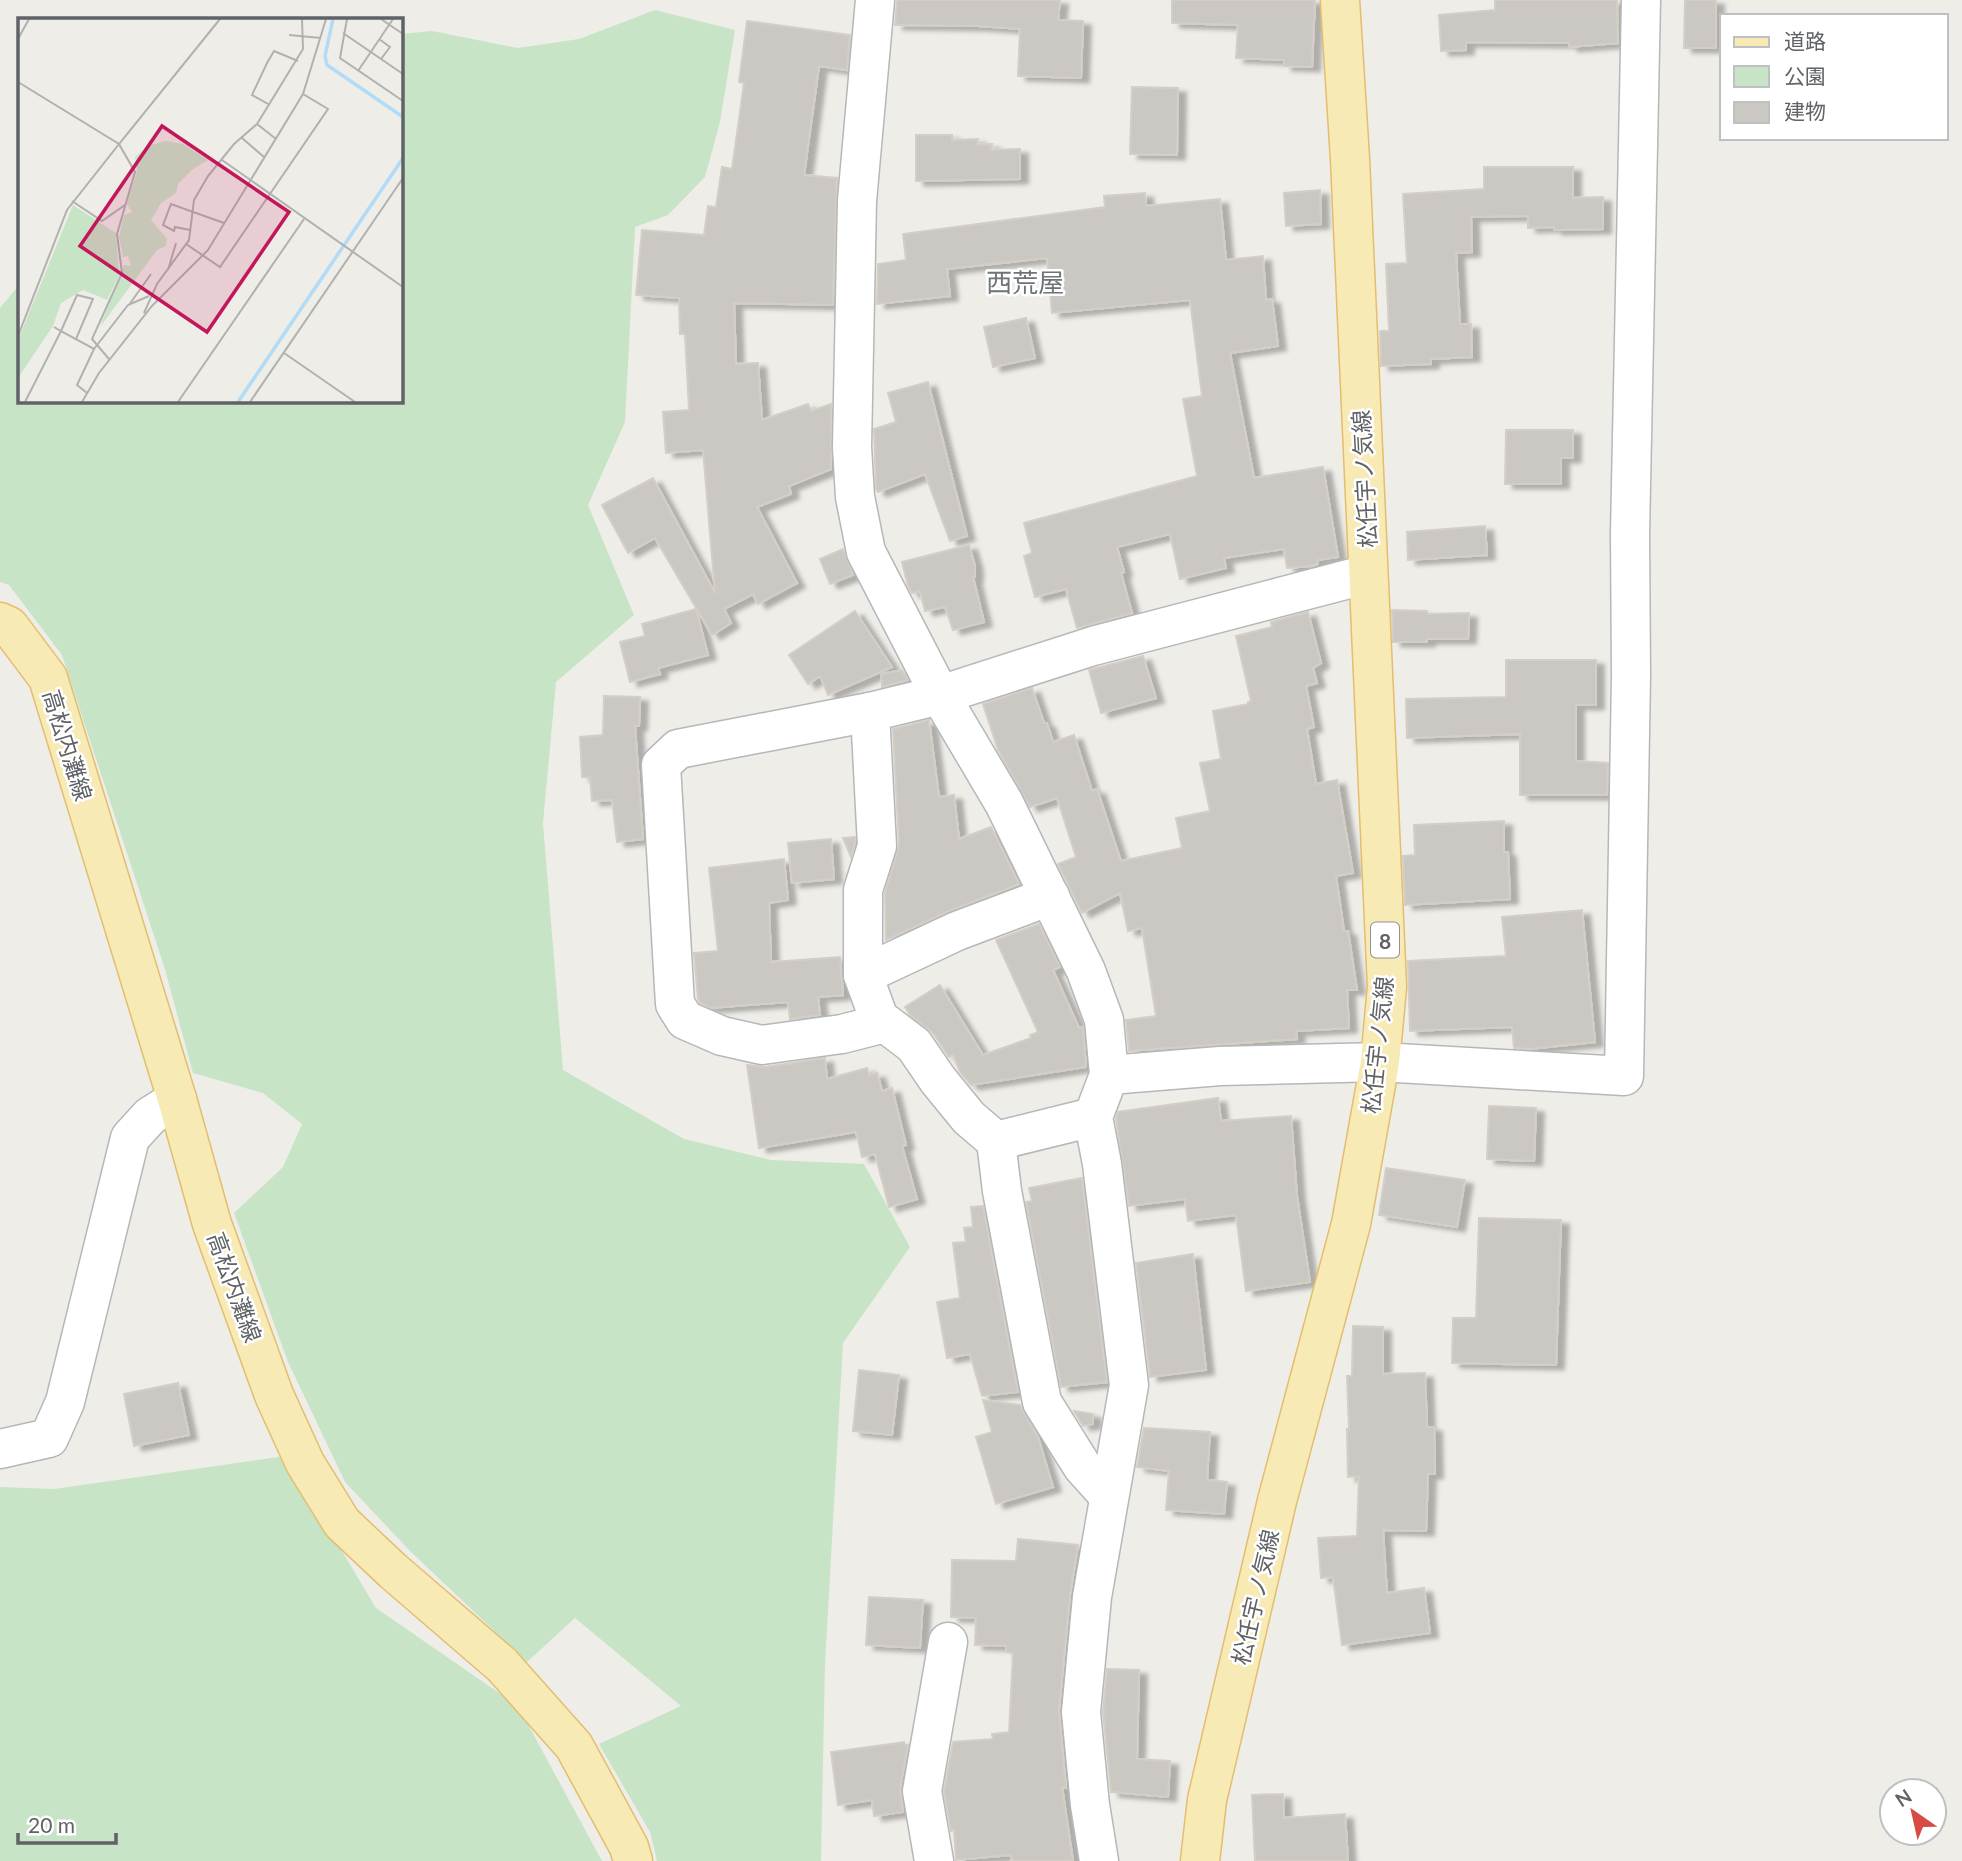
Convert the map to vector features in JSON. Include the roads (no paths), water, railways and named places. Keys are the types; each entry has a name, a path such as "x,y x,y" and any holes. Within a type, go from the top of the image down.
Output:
{"main road":[{"name":"松任宇ノ気線","path":"1200,1861 1207,1800 1277,1502 1351,1224 1380,1062 1387,987 1350,159 1340,0"},
{"name":"高松内灘線","path":"0,622 9,626 48,678 177,1100 212,1224 274,1395 305,1463 342,1523 502,1665 574,1746 629,1847 633,1861"}],"street":[{"path":"875,0 857,201 852,447 855,497 866,552 940,695 1004,803 1086,971 1104,1020 1109,1075 1093,1117 1102,1164 1129,1385 1092,1597 1082,1712 1090,1805 1099,1861"},
{"path":"1109,1075 1220,1066 1380,1062 1624,1076 1631,676 1630,520 1641,0"},
{"path":"1110,1496 1082,1466 1042,1402 1002,1191 996,1141 969,1118 914,1045 885,1023 842,1034 762,1045 722,1036 685,1020 676,1004 661,765 678,750 870,712 940,695 1093,646 1368,575"},
{"path":"870,712 877,846 863,890 863,975 881,1024"},
{"path":"863,975 957,931 1050,896"},
{"path":"0,1449 48,1438 65,1402 130,1138 150,1116 177,1100"},
{"path":"996,1141 1093,1117"},
{"path":"934,1861 922,1791 948,1642"}],"district":[{"name":"西荒屋","path":"1025,282"}]}
